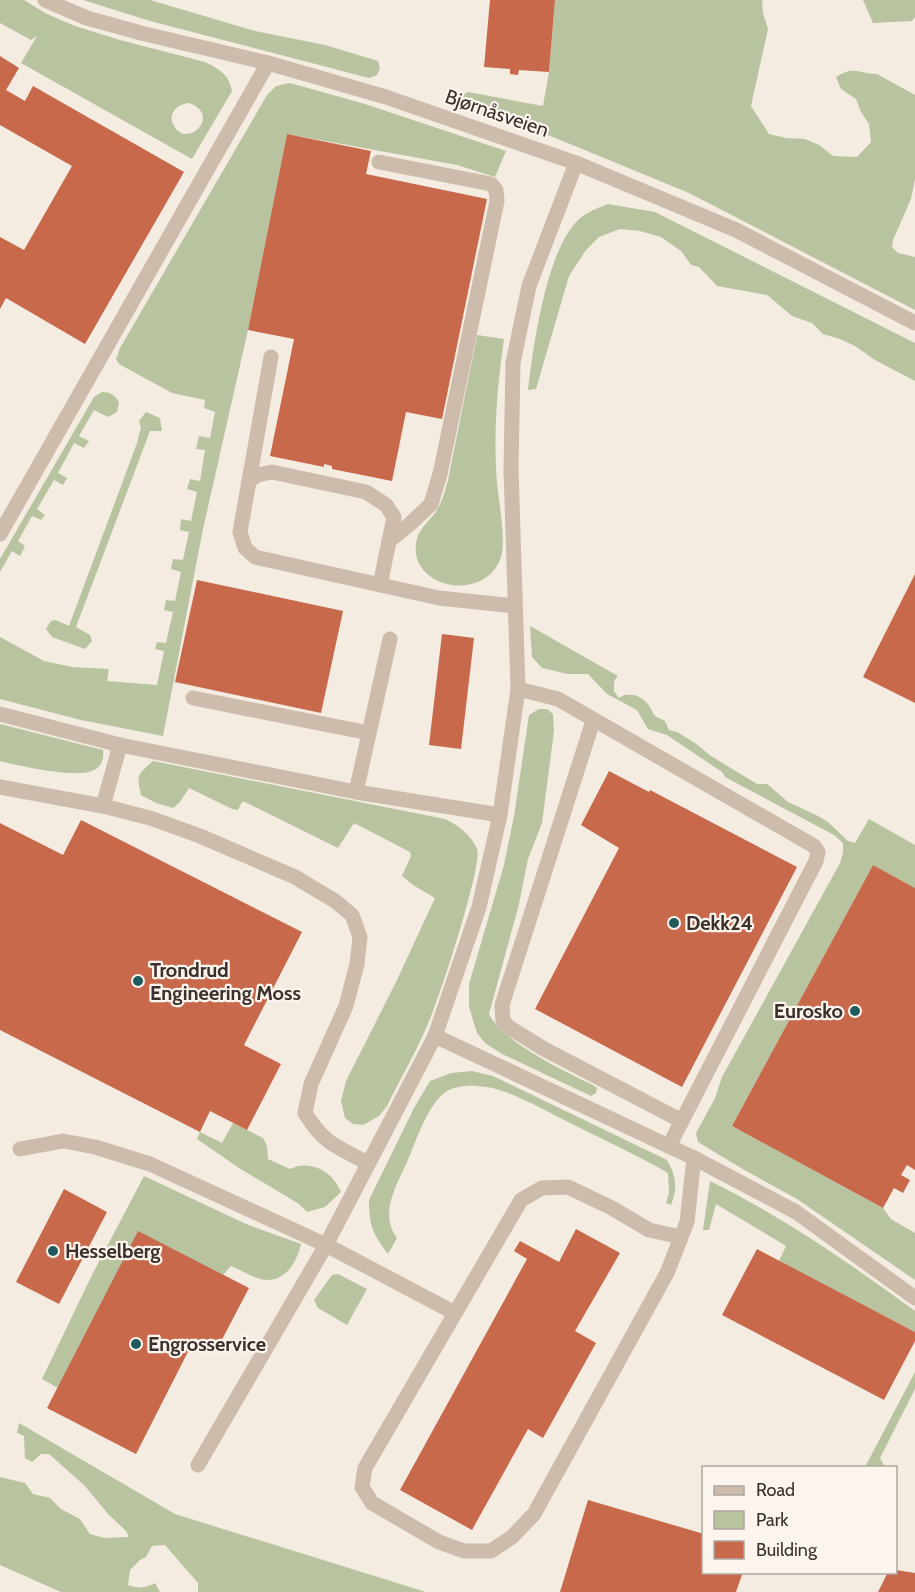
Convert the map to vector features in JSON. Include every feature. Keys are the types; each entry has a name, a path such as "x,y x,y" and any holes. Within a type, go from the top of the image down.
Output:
{"street":[{"name":"Bjørnåsveien","path":"45,0 87,18 268,63 386,97 576,163 736,231 915,323"},
{"path":"0,534 268,63"},
{"path":"379,162 491,183 496,190 497,201 440,474 430,504 411,524 389,541"},
{"path":"198,1465 326,1245 435,1036 478,907 500,815 518,689 511,469 513,363 529,286 576,163"},
{"path":"271,357 240,532 245,549 255,557 439,598 515,606"},
{"path":"249,481 257,475 272,472 366,492 386,505 394,517 380,585"},
{"path":"356,792 390,639"},
{"path":"518,689 558,699 814,846 818,852 816,861 669,1146"},
{"path":"193,698 369,733"},
{"path":"0,714 120,745 356,792 500,815"},
{"path":"593,721 502,1005 503,1021 510,1028 544,1049 682,1121"},
{"path":"104,806 120,745"},
{"path":"0,787 104,806 150,818 242,853 295,877 335,901 352,915 360,937 357,964 346,1006 311,1084 305,1113 316,1130 330,1144 368,1163"},
{"path":"435,1036 694,1158 796,1212 915,1298"},
{"path":"21,1149 63,1141 95,1147 150,1164 234,1204 267,1216 455,1312"},
{"path":"681,1237 649,1230 612,1208 568,1187 542,1188 521,1200 364,1468 362,1486 372,1503 439,1542 464,1551 491,1551 512,1537 534,1514 667,1273 687,1222 694,1158"}],"green space":[{"path":"0,0 24,0 47,14 75,26 205,62 223,73 232,91 192,159 21,63 37,36 31,40 0,23","holes":["189,103 198,108 203,115 199,128 187,134 180,132 172,122 174,110"]},
{"path":"83,0 150,0 255,31 325,45 378,61 380,68 377,75 369,78 150,21"},
{"path":"555,0 762,0 768,29 751,106 769,134 805,139 819,145 833,156 857,157 871,142 869,124 856,99 841,89 836,77 848,71 877,74 915,95 915,179 911,199 892,247 898,253 915,257 915,310 689,193 553,137 463,108 464,94 468,92 543,106 549,72"},
{"path":"863,0 915,0 915,17 912,21 873,23"},
{"path":"290,83 365,104 506,151 495,177 457,165 287,134 248,330 203,529 163,736 81,720 0,699 0,637 44,661 72,667 109,669 107,681 157,685 164,651 155,649 157,642 166,643 173,612 164,610 166,600 175,601 181,572 171,569 173,559 183,560 189,532 180,530 181,519 191,521 197,492 187,489 190,479 200,481 205,450 196,449 199,436 210,438 215,412 204,408 205,400 172,393 119,364 116,359 120,348 267,95 276,86"},
{"path":"608,204 655,212 915,343 915,381 875,360 855,346 823,334 812,323 792,316 767,295 717,286 699,267 691,265 681,251 661,237 640,231 620,229 599,237 586,250 569,276 536,389 528,390 538,323 551,271 560,248 571,229 583,216"},
{"path":"477,335 504,339 498,387 496,435 496,476 503,549 493,572 480,581 465,585 450,585 436,580 424,571 417,559 416,544 420,531 437,509 446,488"},
{"path":"102,392 112,394 119,402 117,412 108,417 94,410 79,436 89,441 84,448 74,443 58,473 67,478 63,485 54,480 37,509 45,515 41,520 32,516 18,541 25,546 20,556 12,551 0,572 0,559 94,397"},
{"path":"146,412 160,418 162,431 150,431 76,627 90,635 92,641 85,649 52,637 46,629 51,621 56,620 69,626 137,443 141,427 139,421"},
{"path":"530,626 618,676 614,681 614,691 619,698 632,695 640,698 647,703 655,716 665,721 669,730 695,743 711,756 757,784 767,784 788,802 828,822 848,841 855,843 869,819 915,845 915,888 873,865 732,1126 883,1208 891,1219 915,1233 915,1280 797,1199 698,1142 696,1133 715,1098 722,1077 840,863 843,843 834,835 725,777 722,772 667,735 648,729 637,710 607,694 588,674 568,674 542,668 532,657"},
{"path":"539,709 547,709 553,714 554,731 542,823 528,859 519,904 489,1014 496,1025 520,1045 597,1088 596,1093 591,1096 502,1054 485,1043 477,1033 469,1007 469,984 504,865 514,816 529,715"},
{"path":"0,724 103,750 102,762 94,770 75,773 48,771 0,761"},
{"path":"153,761 445,819 464,831 475,844 477,859 474,878 438,998 417,1047 387,1106 379,1116 363,1125 353,1124 345,1118 341,1101 346,1081 435,898 402,876 411,856 410,852 354,823 338,848 245,802 242,802 238,810 232,809 189,788 173,808 156,803 141,795 139,782 141,772"},
{"path":"472,1071 493,1076 667,1160 675,1182 675,1193 671,1205 666,1203 669,1193 668,1173 656,1166 506,1092 481,1086 458,1087 443,1094 432,1107 398,1181 389,1210 389,1219 397,1238 388,1254 373,1229 369,1200 414,1108 430,1081 451,1073"},
{"path":"233,1123 263,1138 267,1146 268,1159 290,1169 306,1166 320,1169 333,1179 341,1192 325,1207 307,1212 299,1204 239,1168 197,1139 200,1132 222,1143"},
{"path":"144,1176 246,1224 301,1244 297,1257 285,1273 274,1279 259,1278 231,1266 223,1275 138,1232 58,1388 42,1379 91,1277"},
{"path":"710,1181 764,1210 815,1242 915,1311 915,1332 779,1261 786,1246 716,1204 709,1230 703,1230"},
{"path":"338,1274 367,1289 347,1325 318,1308 314,1300 332,1275"},
{"path":"915,1372 915,1389 880,1458 884,1466 866,1466"},
{"path":"19,1423 175,1514 426,1592 198,1592 198,1583 165,1545 152,1546 146,1557 130,1570 128,1585 142,1587 155,1583 160,1592 61,1592 0,1565 0,1477 25,1483 33,1494 50,1498 61,1509 80,1519 90,1534 104,1538 129,1537 85,1486 49,1454 41,1454 32,1462 25,1458 24,1436 17,1433"}],"building":[{"path":"490,0 555,0 549,72 519,70 518,75 510,74 510,69 484,67"},
{"path":"0,56 19,68 6,90 25,101 33,86 184,172 85,344 6,298 0,309 0,237 24,250 72,166 0,125"},
{"path":"287,134 371,151 366,174 487,199 442,419 406,412 392,481 332,469 332,466 324,464 324,467 270,456 294,339 248,330"},
{"path":"915,574 915,703 863,677"},
{"path":"197,580 343,611 321,713 175,682"},
{"path":"442,634 474,638 461,749 429,745"},
{"name":"Dekk24","path":"609,771 797,867 682,1087 535,1009 619,848 581,825"},
{"name":"Trondrud Engineering Moss","path":"81,820 302,932 244,1045 281,1064 247,1130 210,1111 200,1132 0,1030 0,823 63,855"},
{"name":"Eurosko","path":"873,865 915,888 915,1170 907,1165 901,1175 910,1180 903,1193 894,1188 883,1208 732,1126"},
{"path":"64,1189 107,1212 59,1304 16,1282"},
{"path":"576,1229 620,1253 575,1331 596,1343 543,1438 528,1429 472,1530 400,1490 527,1259 514,1251 520,1241 559,1262"},
{"name":"Engrosservice","path":"138,1231 249,1288 217,1349 195,1338 136,1454 47,1408"},
{"path":"757,1249 915,1332 915,1341 884,1400 722,1315"},
{"path":"588,1500 702,1533 702,1574 742,1574 736,1592 560,1592"},
{"path":"897,1570 915,1573 915,1592 878,1592 887,1574 897,1574"}],"place":[{"name":"Dekk24","path":"674,923"},
{"name":"Trondrud Engineering Moss","path":"138,981"},
{"name":"Eurosko","path":"855,1011"},
{"name":"Hesselberg","path":"53,1251"},
{"name":"Engrosservice","path":"136,1344"}]}
